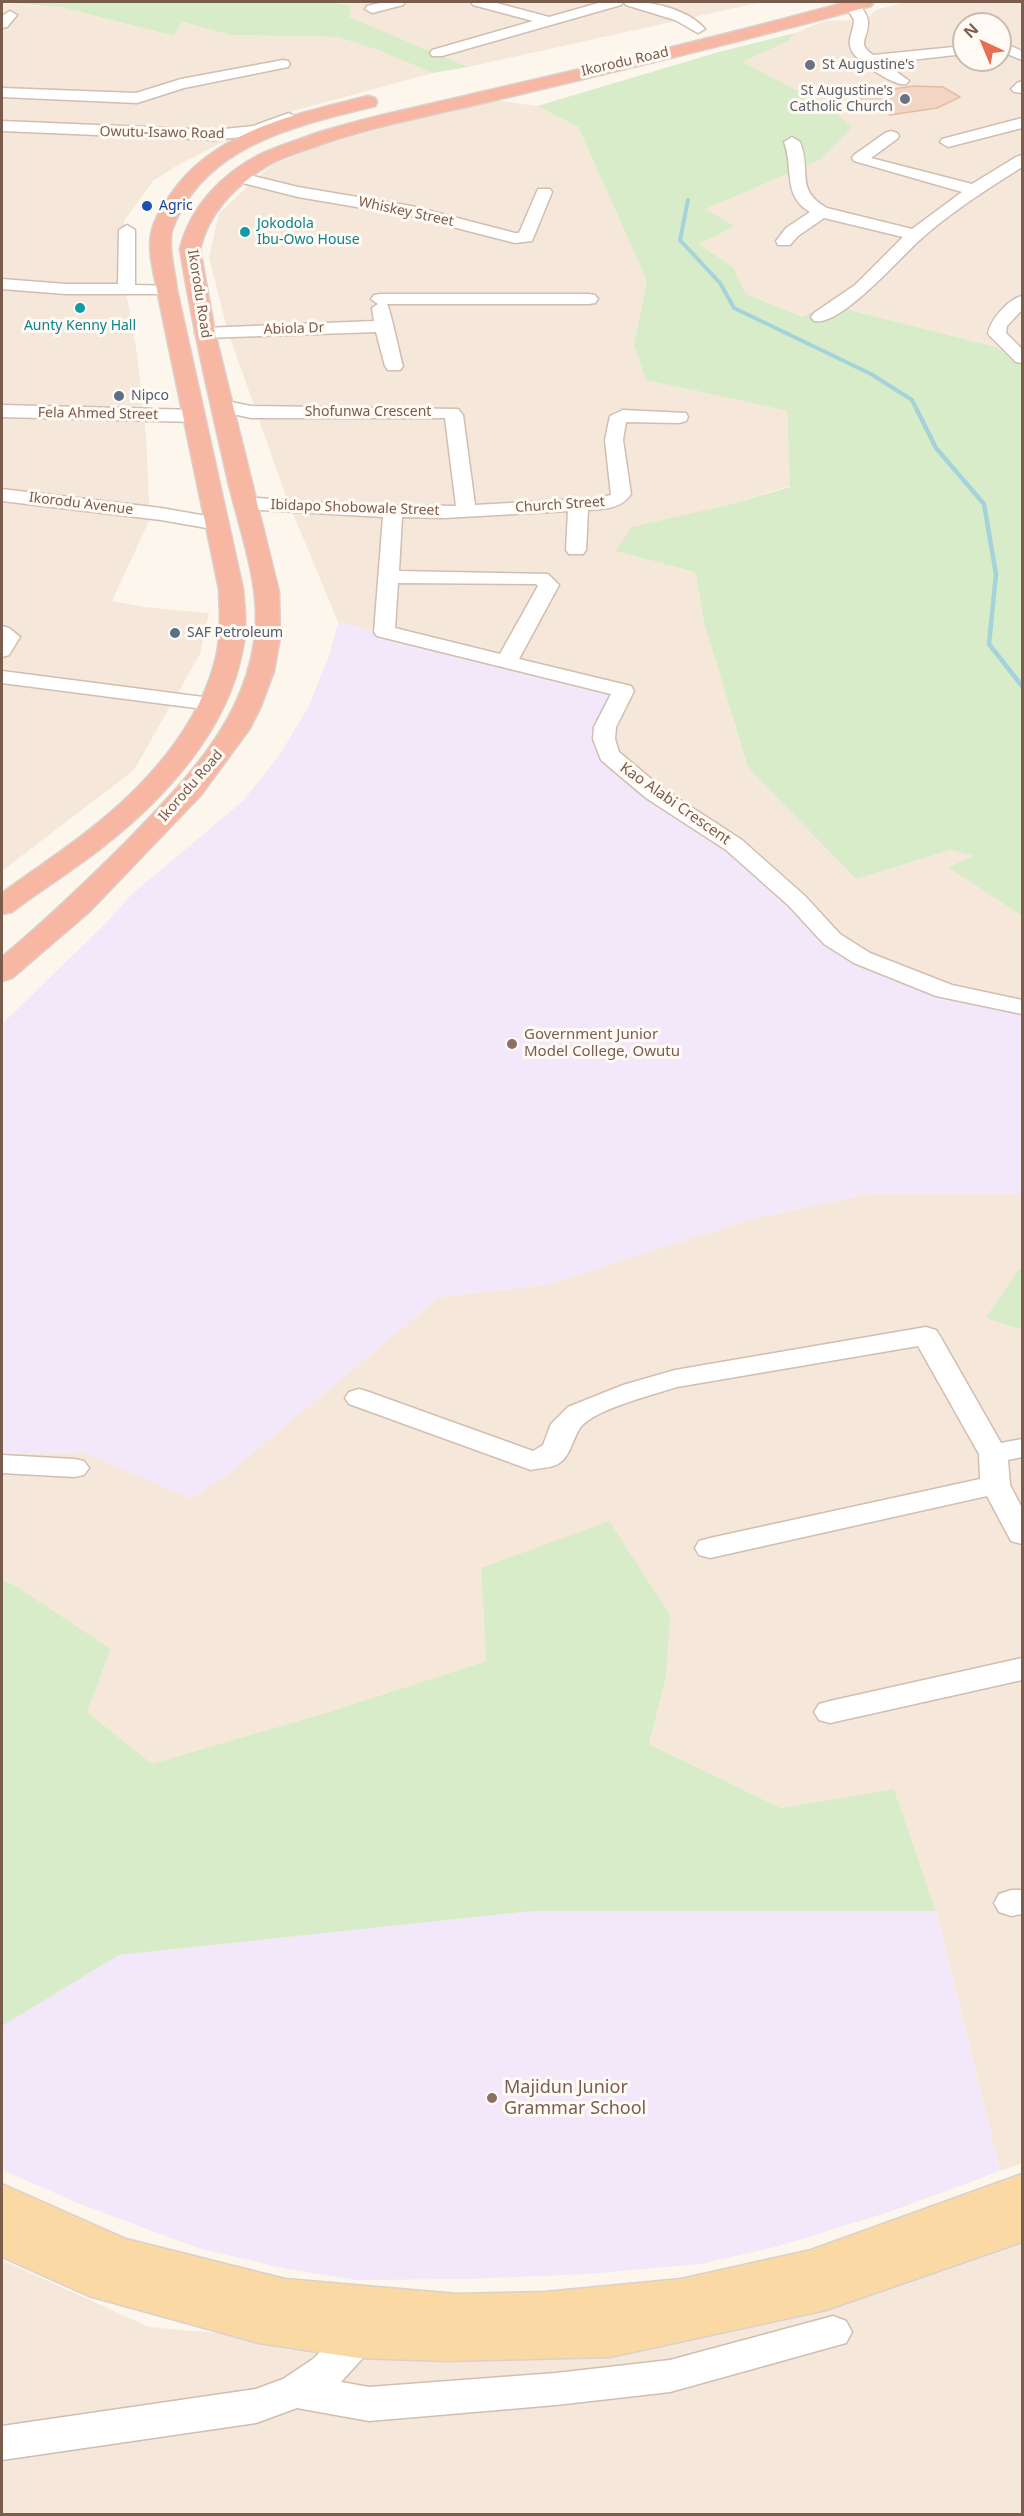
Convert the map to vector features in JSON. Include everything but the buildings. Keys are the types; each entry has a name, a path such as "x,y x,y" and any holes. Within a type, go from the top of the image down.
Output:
{"highway":[{"name":"Ikorodu Road","path":"601,48 821,2"},
{"name":"Ikorodu Road","path":"2,972 72,912 157,826 216,759 234,733 258,681 264,661 269,616 267,592 204,333 190,249 193,236 211,204 243,173 280,152 353,128 742,36 859,3"},
{"name":"Ikorodu Road","path":"2,906 94,840 128,809 185,748 211,704 230,650 231,597 168,290 161,247 161,234 165,224 182,192 213,160 248,141 319,114 393,96"},
{"path":"248,141 261,150 280,152"},
{"path":"213,160 238,162 243,173"}],"main road":[{"path":"2,2202 117,2256 274,2295 457,2313 545,2311 681,2298 813,2268 1023,2192"},
{"path":"2,2237 89,2277 259,2324 358,2338 447,2341 610,2337 825,2291 1023,2224"}],"street":[{"path":"372,9 398,2"},
{"path":"478,2 551,21"},
{"path":"437,53 616,2"},
{"path":"632,2 680,17 698,29"},
{"path":"859,3 862,21 857,46 869,60 901,81"},
{"path":"869,60 952,51"},
{"path":"5,74 4,93 137,98 181,84 283,64"},
{"name":"Owutu-Isawo Road","path":"2,126 200,135 238,134 302,114 319,114"},
{"path":"948,142 1023,123"},
{"name":"Owutu-Isawo Road","path":"2,133 208,151 213,160"},
{"path":"99,142 195,146 209,139 200,135"},
{"path":"891,136 861,160 974,190"},
{"path":"792,142 798,154 797,189 803,201 821,212 915,235"},
{"path":"820,317 861,289 915,235 974,190 1023,160"},
{"name":"Whiskey Street","path":"243,173 298,192 411,211 515,238 526,237 544,192"},
{"path":"994,178 1013,182"},
{"path":"784,242 792,232 821,212"},
{"path":"126,288 127,230"},
{"path":"2,284 66,289 168,290"},
{"path":"394,366 383,326 378,292 589,299"},
{"path":"1019,355 997,334 997,330 998,325 1023,302"},
{"name":"Abiola Dr","path":"204,333 383,326"},
{"name":"Shofunwa Crescent","path":"221,406 251,412 451,413 454,415 466,511"},
{"name":"Fela Ahmed Street","path":"2,411 195,416"},
{"name":"Church Street","path":"466,511 578,506 611,502 621,494 614,440 619,417 679,417"},
{"name":"Ikorodu Avenue","path":"2,495 161,514 216,516"},
{"name":"Ibidapo Shobowale Street","path":"244,503 393,512 466,511"},
{"path":"576,550 578,506"},
{"name":"Kao Alabi Crescent","path":"393,512 382,628 384,632 623,691 605,727 604,738 609,755 654,793 734,845 797,902 844,949 891,971 945,991 1023,1007"},
{"path":"387,577 477,576 545,580 549,585 507,661"},
{"path":"2,632 10,637 2,651"},
{"path":"2,676 211,704"},
{"path":"359,1398 531,1461 548,1457 556,1449 565,1424 578,1413 633,1391 675,1379 926,1336 993,1454 995,1485 1023,1534"},
{"path":"993,1454 1023,1448"},
{"path":"2,1464 74,1468"},
{"path":"710,1548 995,1485"},
{"path":"830,1713 1023,1669"},
{"path":"297,2391 369,2404 556,2389 670,2376 833,2332"},
{"path":"2,2443 256,2406 297,2391 327,2372 358,2338"}],"shaded area":[{"path":"332,2 762,2 468,67 348,17 351,6"},
{"path":"908,2 1022,2 1022,365 996,347 826,304 803,317 746,294 733,267 698,243 735,226 704,209 820,160 741,61 788,41 795,33 824,21 864,20 878,9"},
{"path":"2,3 65,8 172,36 183,22 230,35 337,37 375,49 433,73 289,112 217,145 153,181 124,221 123,275 137,353 146,436 150,519 112,601 144,607 209,613 200,654 134,770 2,871"},
{"path":"486,99 537,106 578,127 647,281 634,343 646,380 787,411 790,486 724,506 616,551 695,572 705,626 748,768 856,879 951,850 975,856 949,867 1022,916 1022,1013 851,957 609,763 620,693 338,622 287,499 228,332 209,258 219,213 271,165 323,145"},
{"name":"Government Junior Model College, Owutu","path":"338,622 620,693 597,740 718,840 851,957 1022,1013 1022,1194 867,1194 747,1220 551,1284 439,1297 225,1476 191,1498 84,1453 2,1454 2,1024 108,921 132,894 243,801 279,756 309,706 330,653"},
{"path":"867,1194 1022,1194 1022,1268 1018,1270 987,1318 1022,1330 1022,2163 1000,2171 936,1911 894,1789 781,1808 649,1744 666,1677 481,1568 486,1661 329,1712 152,1765 87,1712 111,1649 13,1584 2,1580 2,1454 84,1453 191,1498 225,1476 439,1297 551,1284 747,1220"},
{"name":"Majidun Junior Grammar School","path":"532,1911 936,1911 1000,2171 892,2211 779,2246 700,2264 587,2274 469,2279 356,2280 287,2269 198,2248 80,2204 2,2170 2,2026 119,1955"},
{"path":"1022,2227 1022,2514 2,2514 2,2260 149,2327 490,2358 668,2331"}],"green space":[{"path":"2,2 332,2 351,6 349,17 468,67 433,73 375,49 337,37 230,35 183,22 173,36 65,8"},
{"path":"795,33 788,41 742,62 826,105 852,127 820,160 705,209 735,226 699,244 733,267 746,294 803,317 826,304 996,347 1022,365 1022,916 948,867 974,856 951,850 856,879 748,768 705,626 695,572 615,551 632,527 724,506 790,487 787,411 646,380 634,344 647,281 578,127 537,106 719,52"},
{"path":"1022,1268 1022,1330 986,1318 1018,1270"},
{"path":"609,1521 670,1615 666,1677 649,1744 781,1808 894,1789 936,1911 532,1911 119,1955 2,2026 2,1580 13,1584 111,1649 87,1712 152,1764 329,1712 486,1661 481,1568"}],"waterway":[{"path":"688,200 680,240 720,283 734,308 871,374 912,400 936,448 984,504 996,574 989,644 1022,686"}],"place":[{"name":"St Augustine's","path":"810,65"},
{"name":"St Augustine's Catholic Church","path":"905,99"},
{"name":"Agric","path":"147,206"},
{"name":"Jokodola Ibu-Owo House","path":"245,232"},
{"name":"Aunty Kenny Hall","path":"80,308"},
{"name":"Nipco","path":"119,396"},
{"name":"SAF Petroleum","path":"175,633"},
{"name":"Government Junior Model College, Owutu","path":"512,1044"},
{"name":"Majidun Junior Grammar School","path":"492,2098"}]}
